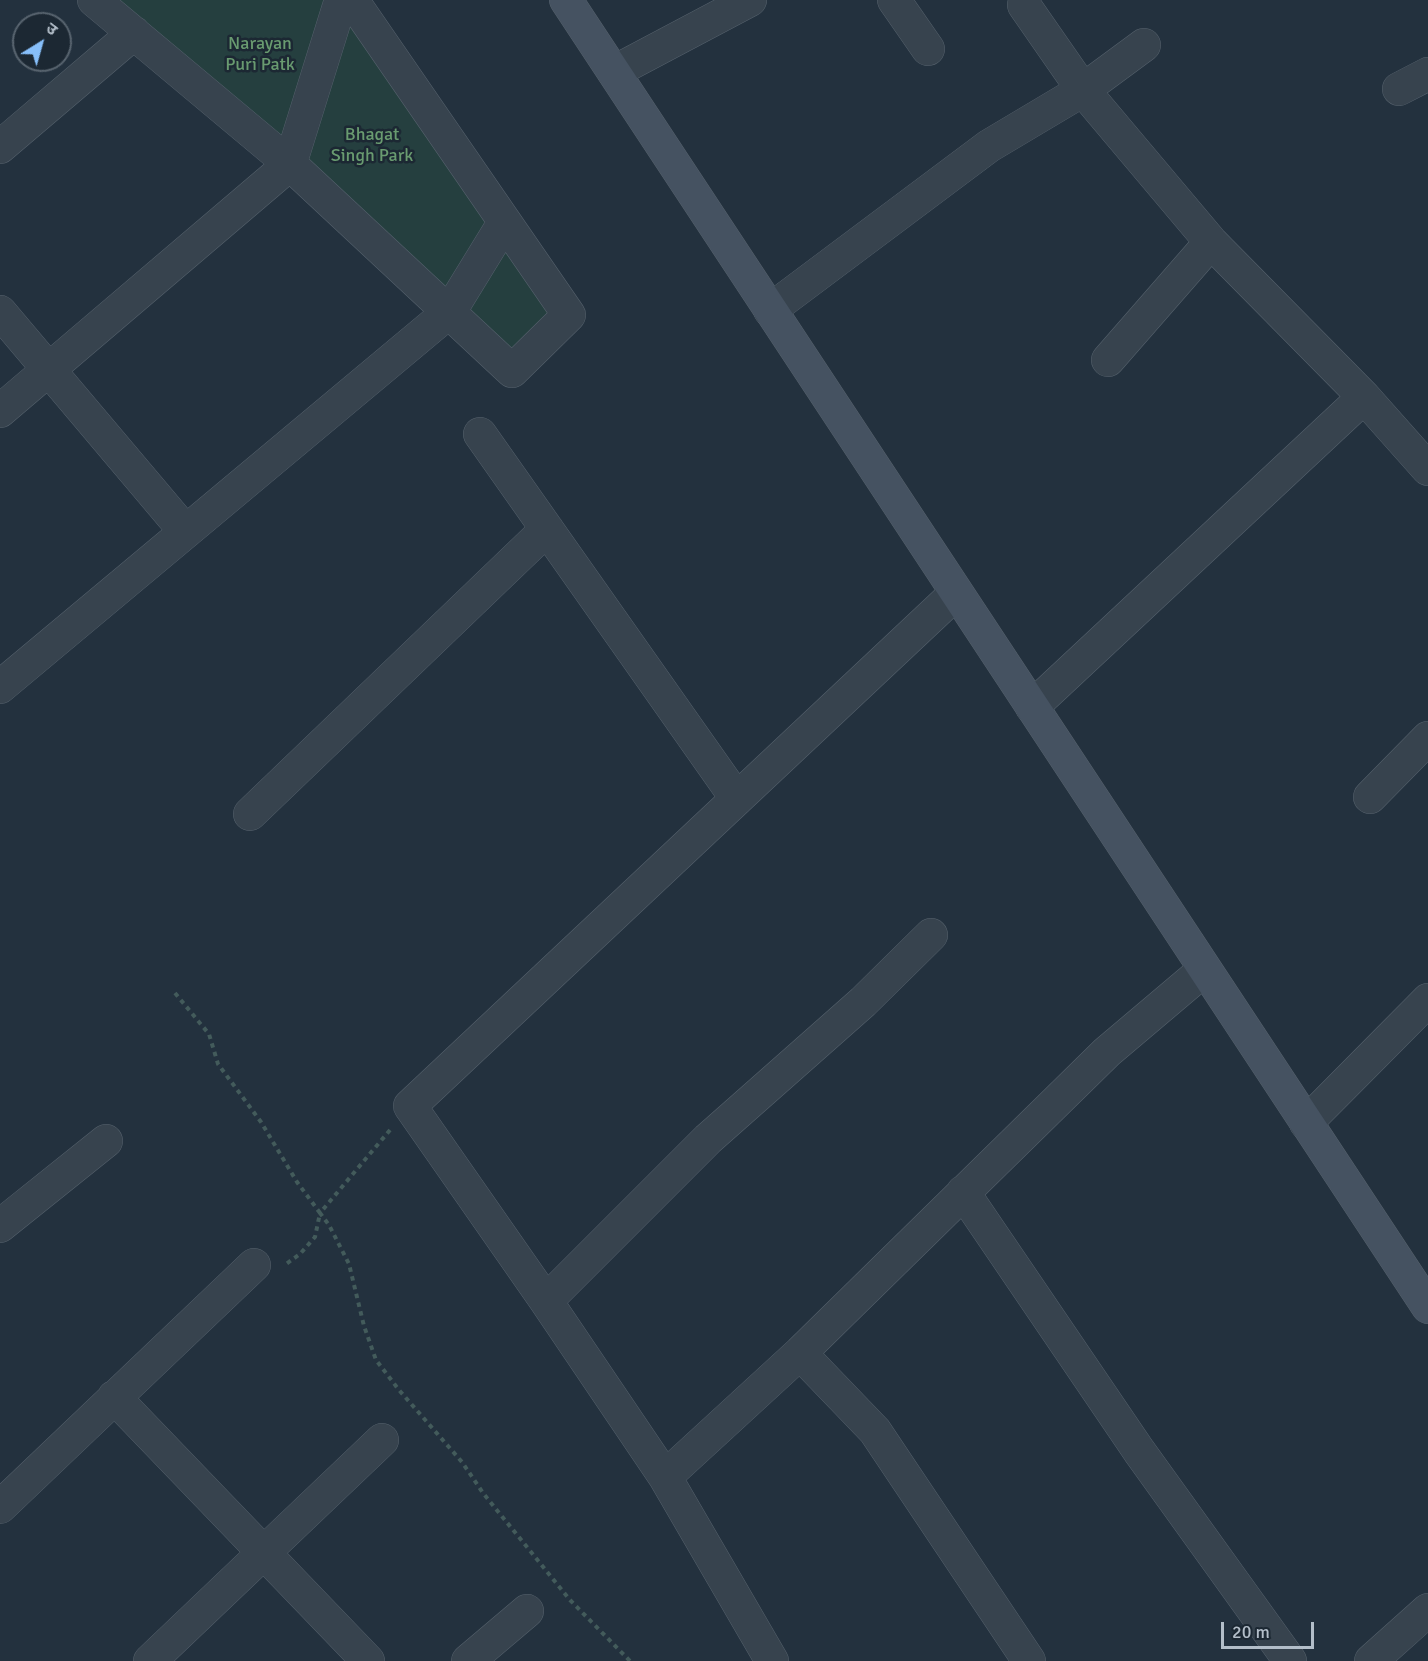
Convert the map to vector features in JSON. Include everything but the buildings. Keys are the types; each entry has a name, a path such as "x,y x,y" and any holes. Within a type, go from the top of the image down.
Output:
{"street":[{"path":"94,0 291,164 512,370 569,315 352,0"},
{"path":"0,411 291,164 341,0"},
{"path":"566,0 1428,1307"},
{"path":"614,72 750,0"},
{"path":"894,0 928,49"},
{"path":"1024,5 1083,90 1211,242 1364,397 1428,469"},
{"path":"0,147 134,33"},
{"path":"770,310 989,146 1083,90 1144,45"},
{"path":"1399,88 1428,74"},
{"path":"0,687 450,311 504,223"},
{"path":"1108,360 1211,242"},
{"path":"0,312 185,531"},
{"path":"1032,707 1364,397"},
{"path":"480,434 737,799"},
{"path":"250,814 548,529"},
{"path":"772,1661 665,1477 410,1106 956,593"},
{"path":"1370,797 1428,738"},
{"path":"546,1301 708,1139 863,1002 931,935"},
{"path":"665,1477 800,1353 1107,1052 1204,970"},
{"path":"1306,1123 1428,1000"},
{"path":"0,1226 106,1141"},
{"path":"963,1192 1139,1451 1290,1661"},
{"path":"0,1507 254,1265"},
{"path":"800,1353 875,1431 1029,1661"},
{"path":"114,1397 368,1661"},
{"path":"150,1661 382,1440"},
{"path":"1371,1661 1428,1610"},
{"path":"468,1661 527,1611"}],"path":[{"path":"175,993 209,1034 218,1064 261,1122 297,1182 329,1225 349,1264 364,1326 376,1360 462,1462 483,1493 570,1600 630,1661"},
{"path":"254,1265 288,1263 300,1254 315,1237 320,1213 410,1106"}],"green space":[{"name":"Narayan Puri Patk","path":"119,0 331,0 288,151"},
{"name":"Bhagat Singh Park","path":"353,15 557,314 507,359 305,161"}]}
